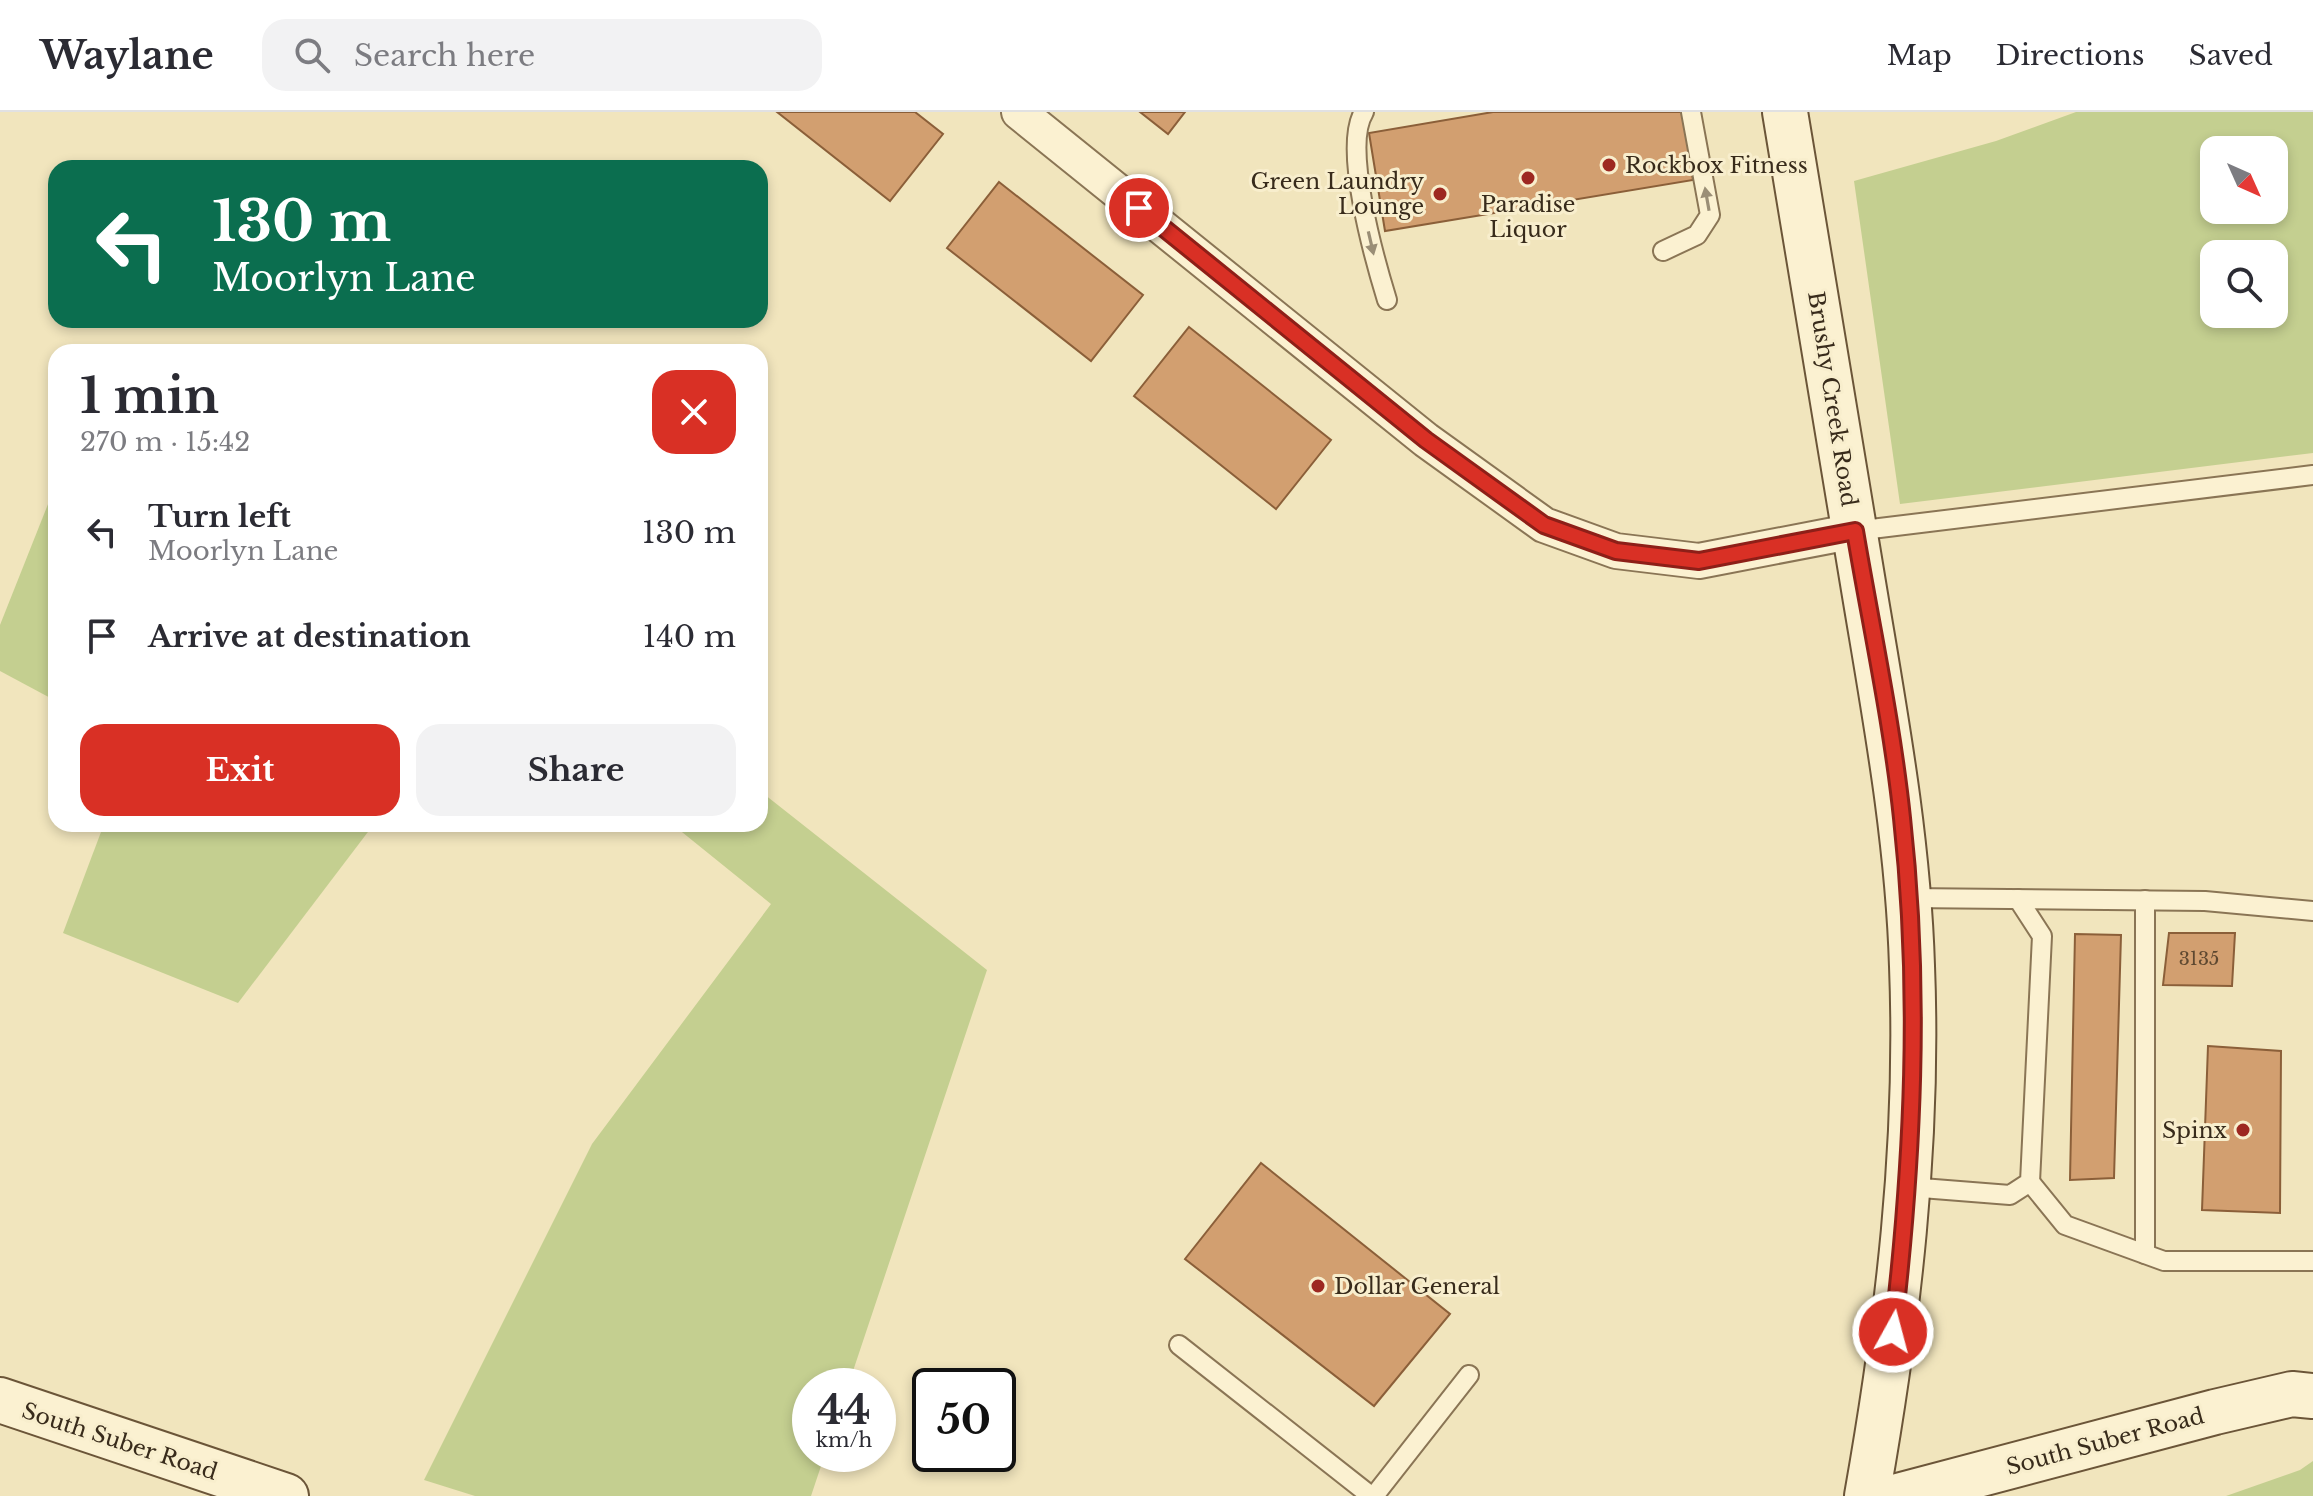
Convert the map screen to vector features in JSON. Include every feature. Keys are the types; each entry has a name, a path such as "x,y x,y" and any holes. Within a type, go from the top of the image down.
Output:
{"main road":[{"name":"Brushy Creek Road","path":"1785,112 1902,817 1908,898 1914,1093 1909,1187 1886,1390 1867,1496"},
{"name":"South Suber Road","path":"1898,1496 2215,1412 2292,1394 2313,1396"},
{"name":"South Suber Road","path":"0,1400 286,1496"}],"street":[{"path":"1019,112 1426,440 1544,525 1616,551 1699,561 1855,531"}],"lane":[{"path":"1364,112 1355,137 1369,242 1387,300"},
{"path":"1663,251 1697,235 1710,215 1691,112"},
{"path":"1855,531 2313,478"},
{"path":"1908,898 2205,901 2313,911"},
{"path":"2018,899 2042,936 2030,1182 2065,1225 2164,1261 2313,1261"},
{"path":"2145,900 2145,1254"},
{"path":"1909,1187 2010,1195 2030,1182"},
{"path":"1179,1345 1372,1496 1469,1375"}],"green space":[{"path":"2076,112 2313,112 2313,453 1900,504 1854,181 1996,141"},
{"path":"48,504 48,697 0,671 0,625"},
{"path":"768,797 987,970 854,1368 792,1368 792,1472 819,1472 811,1496 475,1496 424,1480 592,1144 771,904 682,832 768,832"},
{"path":"101,832 368,832 238,1003 63,933"},
{"path":"2313,1461 2313,1496 2226,1496 2300,1470"}],"building":[{"path":"777,112 915,112 943,134 890,201"},
{"path":"1140,112 1185,112 1168,134"},
{"path":"1493,112 1683,112 1693,180 1385,231 1369,133"},
{"path":"999,182 1143,295 1091,361 947,248"},
{"path":"1189,327 1331,440 1276,509 1134,396"},
{"path":"2169,933 2235,933 2232,986 2163,985"},
{"name":"Spinx","path":"2075,934 2121,935 2114,1178 2070,1180"},
{"name":"Spinx","path":"2208,1046 2281,1051 2280,1213 2202,1210"},
{"name":"Dollar General","path":"1261,1163 1450,1314 1374,1406 1185,1259"}],"place":[{"name":"Rockbox Fitness","path":"1609,165"},
{"name":"Paradise Liquor","path":"1528,178"},
{"name":"Green Laundry Lounge","path":"1440,194"},
{"name":"Spinx","path":"2243,1130"},
{"name":"Dollar General","path":"1318,1286"}],"route":[{"path":"1139,208 1426,440 1544,525 1616,551 1699,561 1855,531 1902,817 1912,964 1914,1093 1909,1187 1893,1332"}]}
